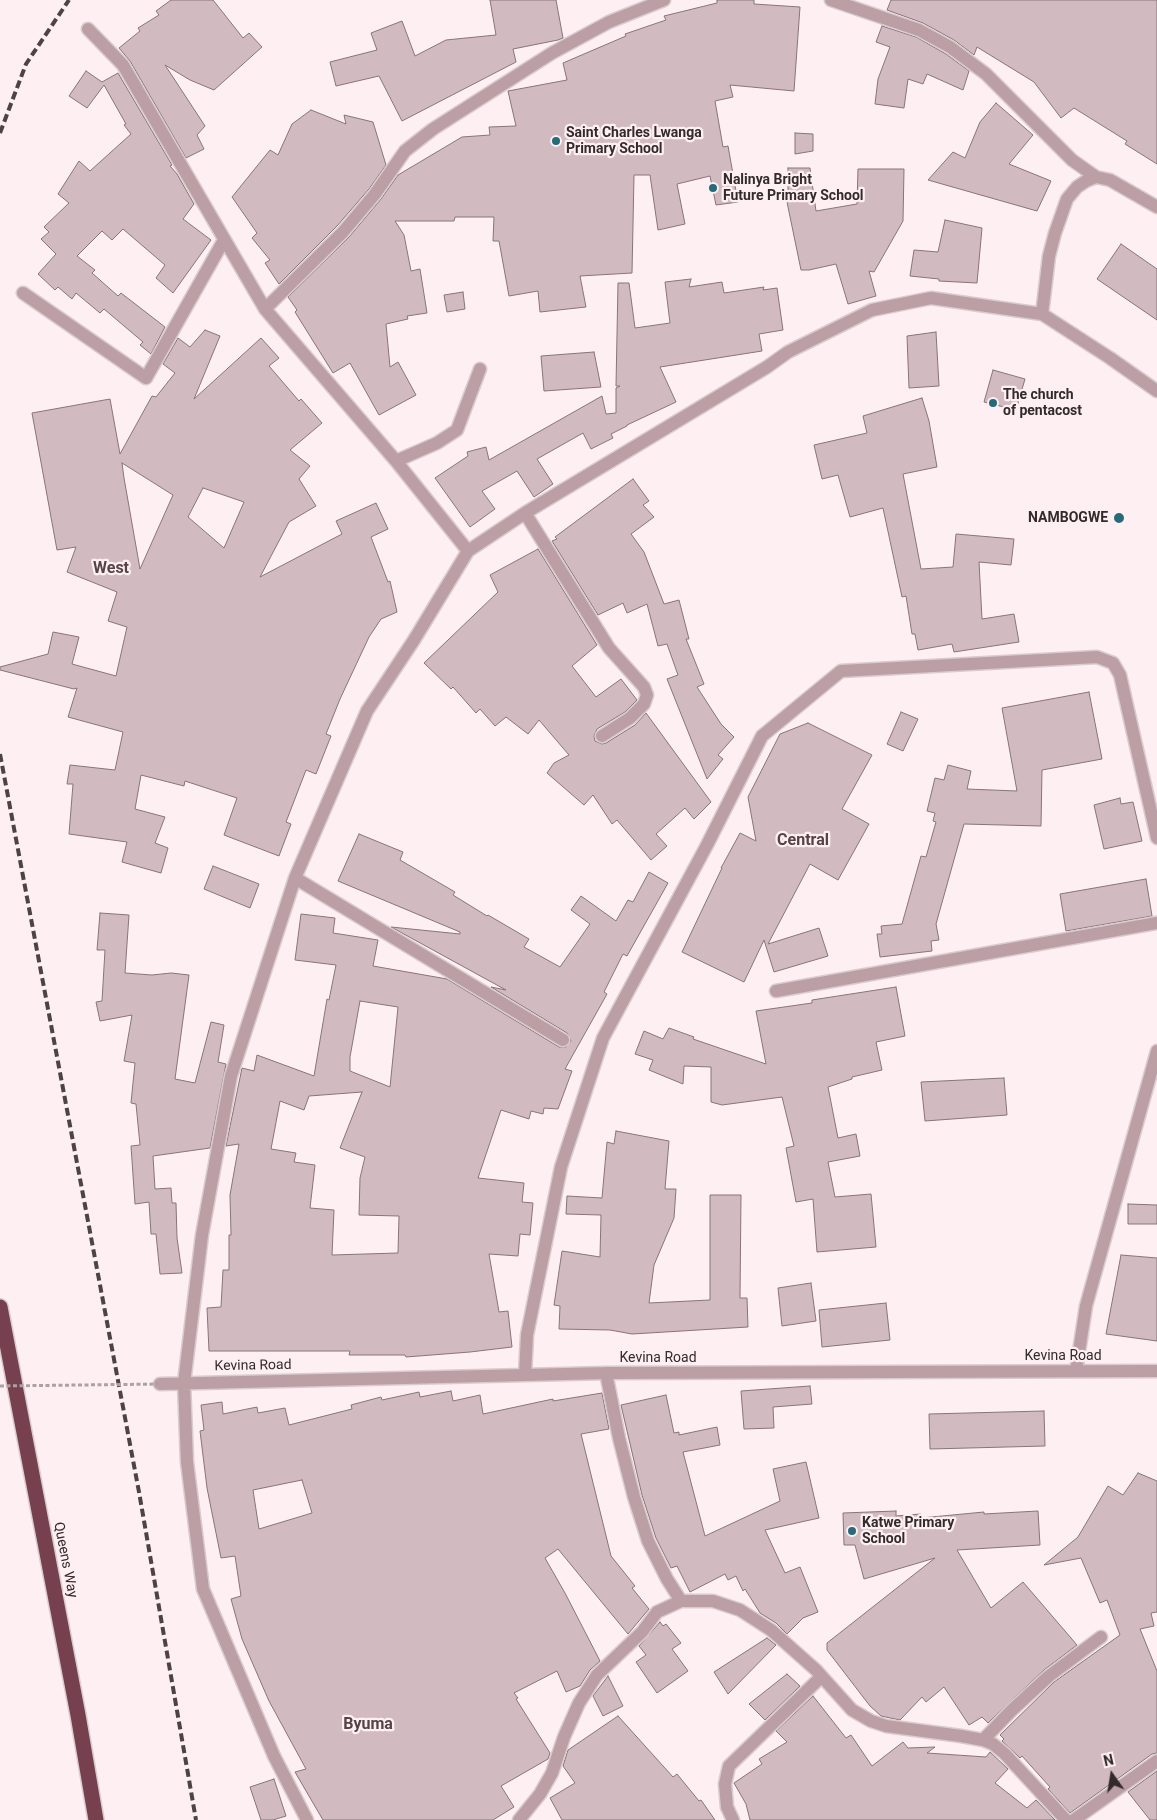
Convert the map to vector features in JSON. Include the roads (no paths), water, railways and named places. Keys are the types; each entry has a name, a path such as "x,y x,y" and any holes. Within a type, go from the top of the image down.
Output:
{"highway":[{"name":"Queens Way","path":"0,1307 96,1820"}],"street":[{"path":"265,309 344,232 375,194 405,151 433,129 552,53 609,22 664,0"},
{"path":"831,0 919,30 950,47 986,74 1072,160 1096,177 1110,180 1157,207"},
{"path":"88,29 122,64 265,309 396,462 468,551"},
{"path":"1042,314 1051,248 1067,199 1077,187 1096,177"},
{"path":"23,293 146,378 224,240"},
{"path":"307,1820 274,1756 203,1589 187,1462 184,1383 202,1235 231,1076 296,878 367,711 414,640 468,551 525,513 767,367 788,352 872,310 931,298 1042,314 1157,391"},
{"path":"396,462 437,443 457,430 480,369"},
{"path":"525,513 610,648 644,687 647,695 644,704 630,718 602,736"},
{"path":"525,1375 528,1326 561,1167 602,1038 706,845 762,736 841,671 1097,657 1113,663 1120,675 1157,838"},
{"path":"296,878 563,1040"},
{"path":"776,991 1157,923"},
{"path":"1076,1371 1086,1306 1157,1052"},
{"name":"Kevina Road","path":"160,1384 606,1373 1157,1371"},
{"path":"606,1373 619,1438 634,1497 648,1541 667,1579 681,1600"},
{"path":"519,1820 540,1794 552,1773 564,1737 580,1703 597,1675 642,1632 657,1612 681,1600 713,1600 740,1610 770,1630 821,1677 852,1710 870,1721 895,1727 983,1740 993,1744 1005,1754 1066,1820"},
{"path":"983,1740 1049,1676 1101,1637"},
{"path":"733,1820 727,1807 725,1784 729,1766 821,1677"},
{"path":"1074,1820 1157,1761"}],"railway":[{"path":"0,133 26,64 69,0"},
{"path":"0,754 139,1492 196,1820"}],"place":[{"name":"Saint Charles Lwanga Primary School","path":"556,141"},
{"name":"Nalinya Bright Future Primary School","path":"713,188"},
{"name":"The church of pentacost","path":"993,403"},
{"name":"NAMBOGWE","path":"1119,518"},
{"name":"Katwe Primary School","path":"852,1531"}],"district":[{"name":"West","path":"111,569"},
{"name":"Central","path":"803,841"},
{"name":"Byuma","path":"368,1725"}]}
